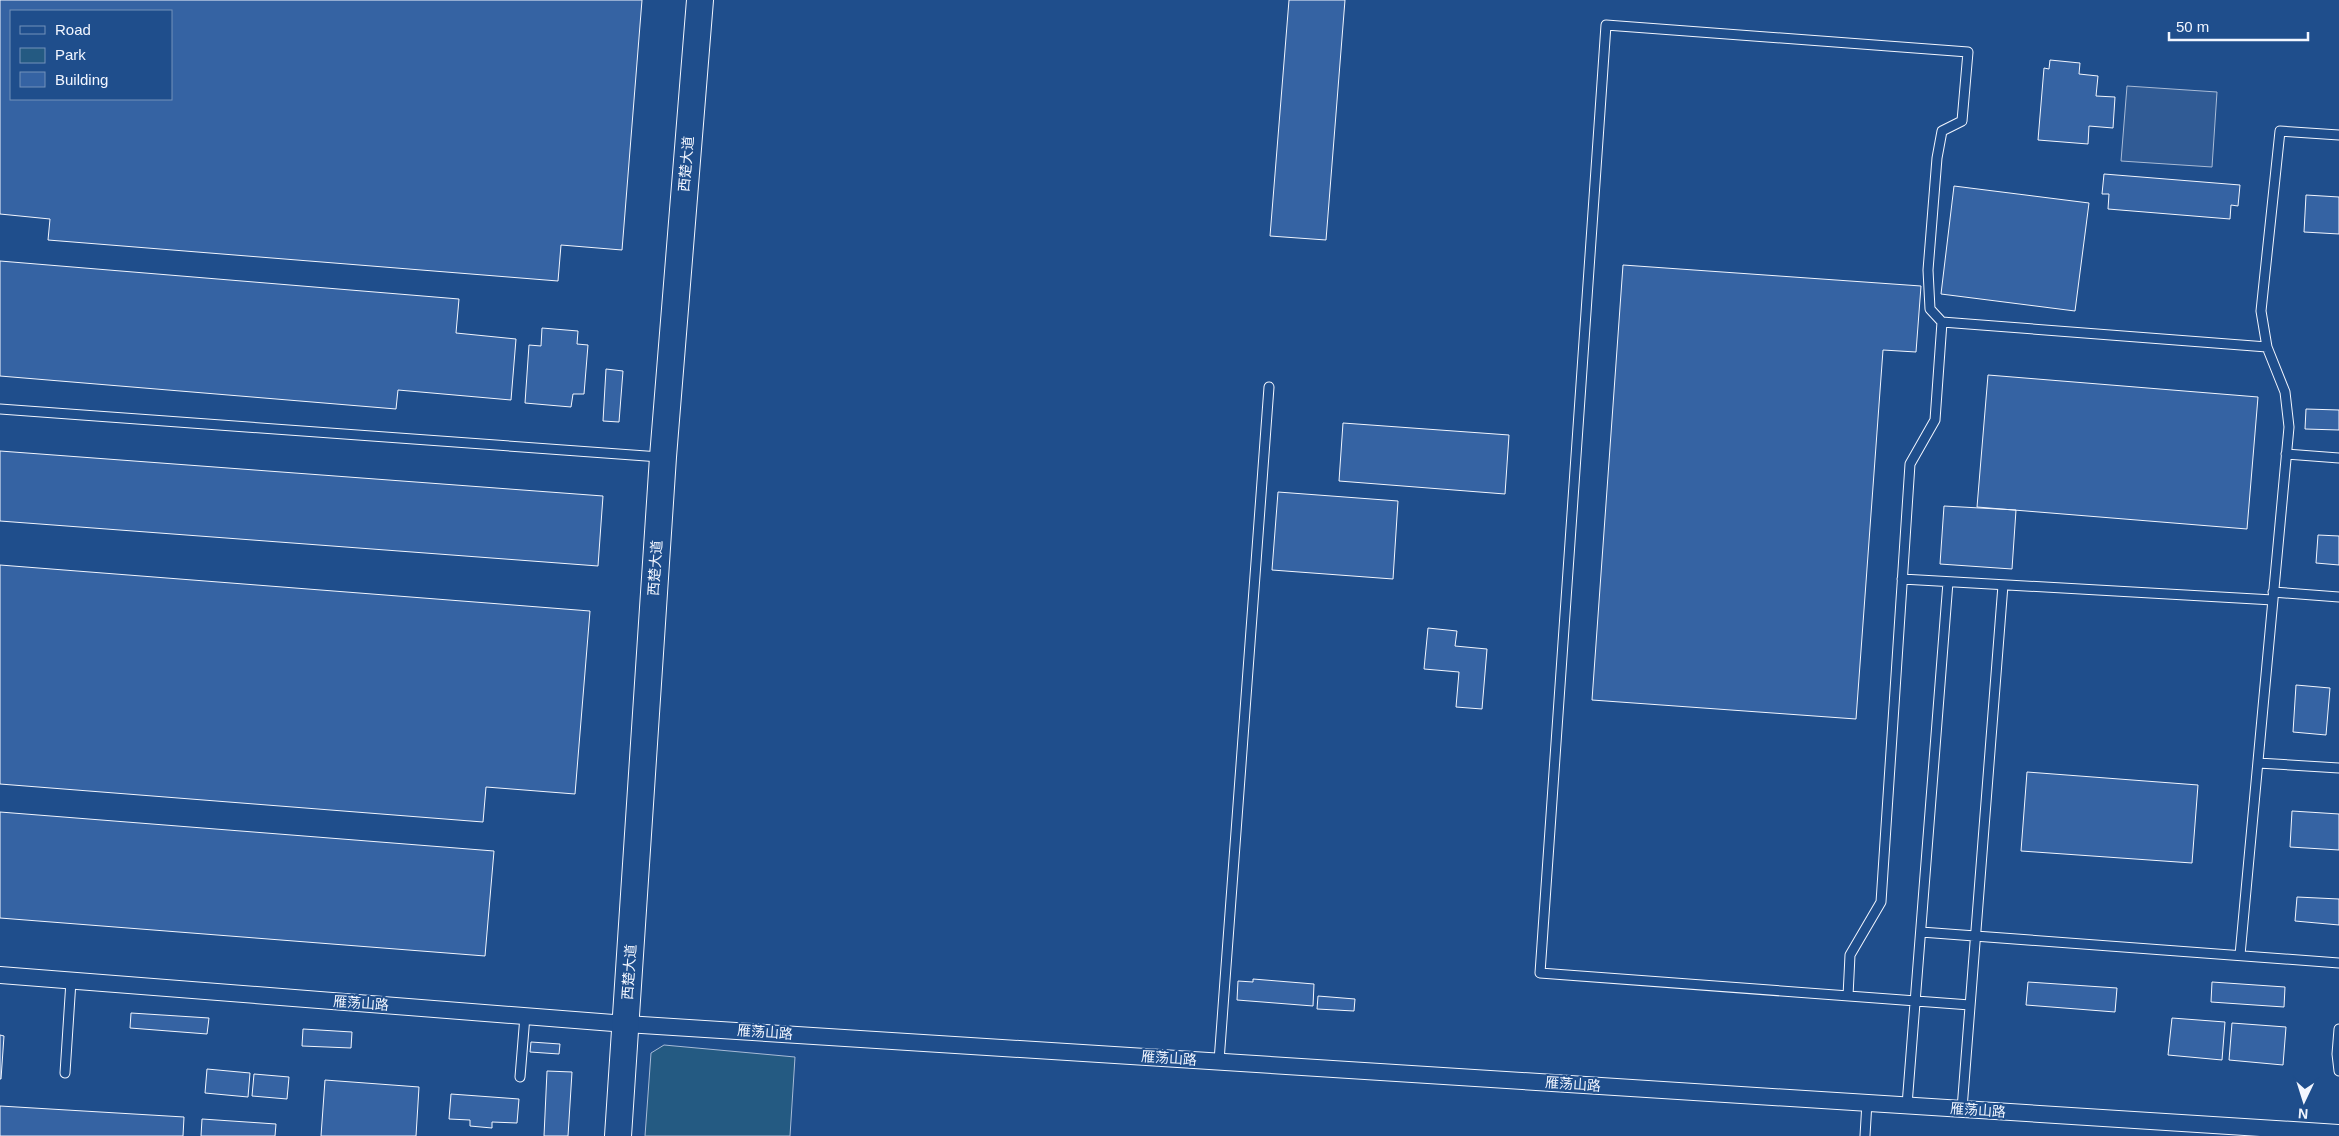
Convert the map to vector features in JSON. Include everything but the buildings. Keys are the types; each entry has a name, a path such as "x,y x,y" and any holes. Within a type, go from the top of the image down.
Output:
{"main road":[{"name":"西楚大道","path":"618,1136 663,457 700,0"}],"street":[{"name":"雁荡山路","path":"0,975 626,1024 2339,1133"}],"lane":[{"path":"1970,1005 1540,973 1606,25 1968,52 1962,121 1942,131 1937,158 1928,270 1930,309 1942,322 2267,347"},
{"path":"2240,955 2289,427 2285,392 2267,347 2261,311 2280,131 2339,135"},
{"path":"1848,996 1850,955 1881,902 1910,464 1935,420 1942,322"},
{"path":"1219,1061 1269,387"},
{"path":"0,409 663,457"},
{"path":"2286,454 2339,458"},
{"path":"1902,579 2003,585 2339,597"},
{"path":"1907,1105 1948,582"},
{"path":"1962,1109 2003,585"},
{"path":"2258,763 2339,768"},
{"path":"1921,932 2339,963"},
{"path":"65,1073 71,981"},
{"path":"520,1077 525,1016"},
{"path":"2339,1029 2337,1054 2339,1071"},
{"path":"1865,1136 1867,1102"}],"green space":[{"path":"664,1045 795,1057 790,1136 645,1136 651,1053"}],"shaded area":[{"path":"2127,86 2217,92 2212,167 2121,161"}]}
